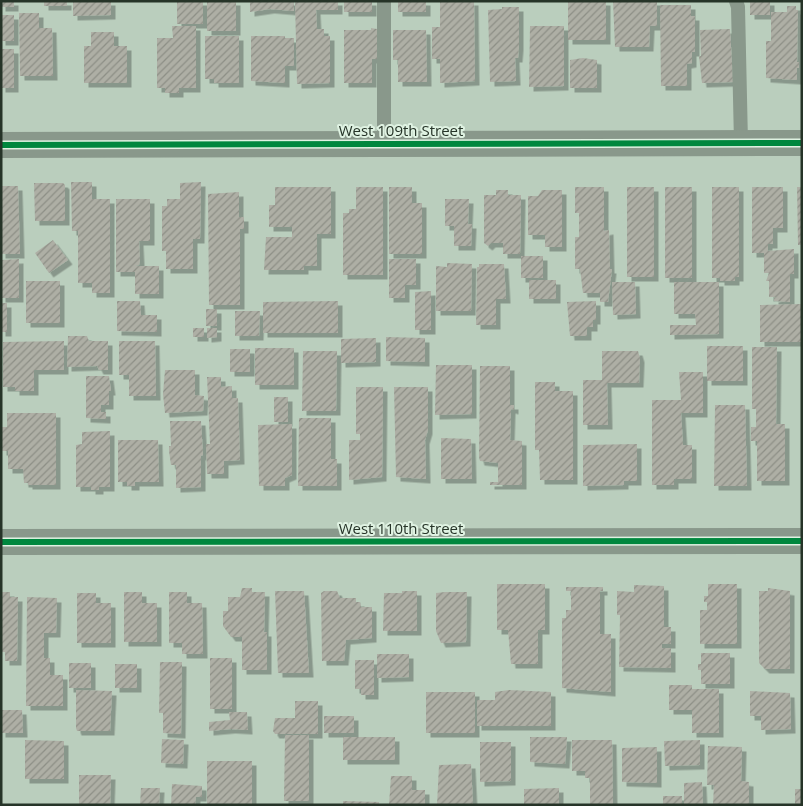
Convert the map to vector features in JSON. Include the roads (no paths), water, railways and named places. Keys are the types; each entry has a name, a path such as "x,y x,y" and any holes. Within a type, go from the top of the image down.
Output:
{"street":[{"name":"West 109th Street","path":"1,145 802,143"},
{"name":"West 110th Street","path":"1,542 802,541"}],"lane":[{"path":"384,1 384,144"},
{"path":"736,1 738,7 741,143"}]}
